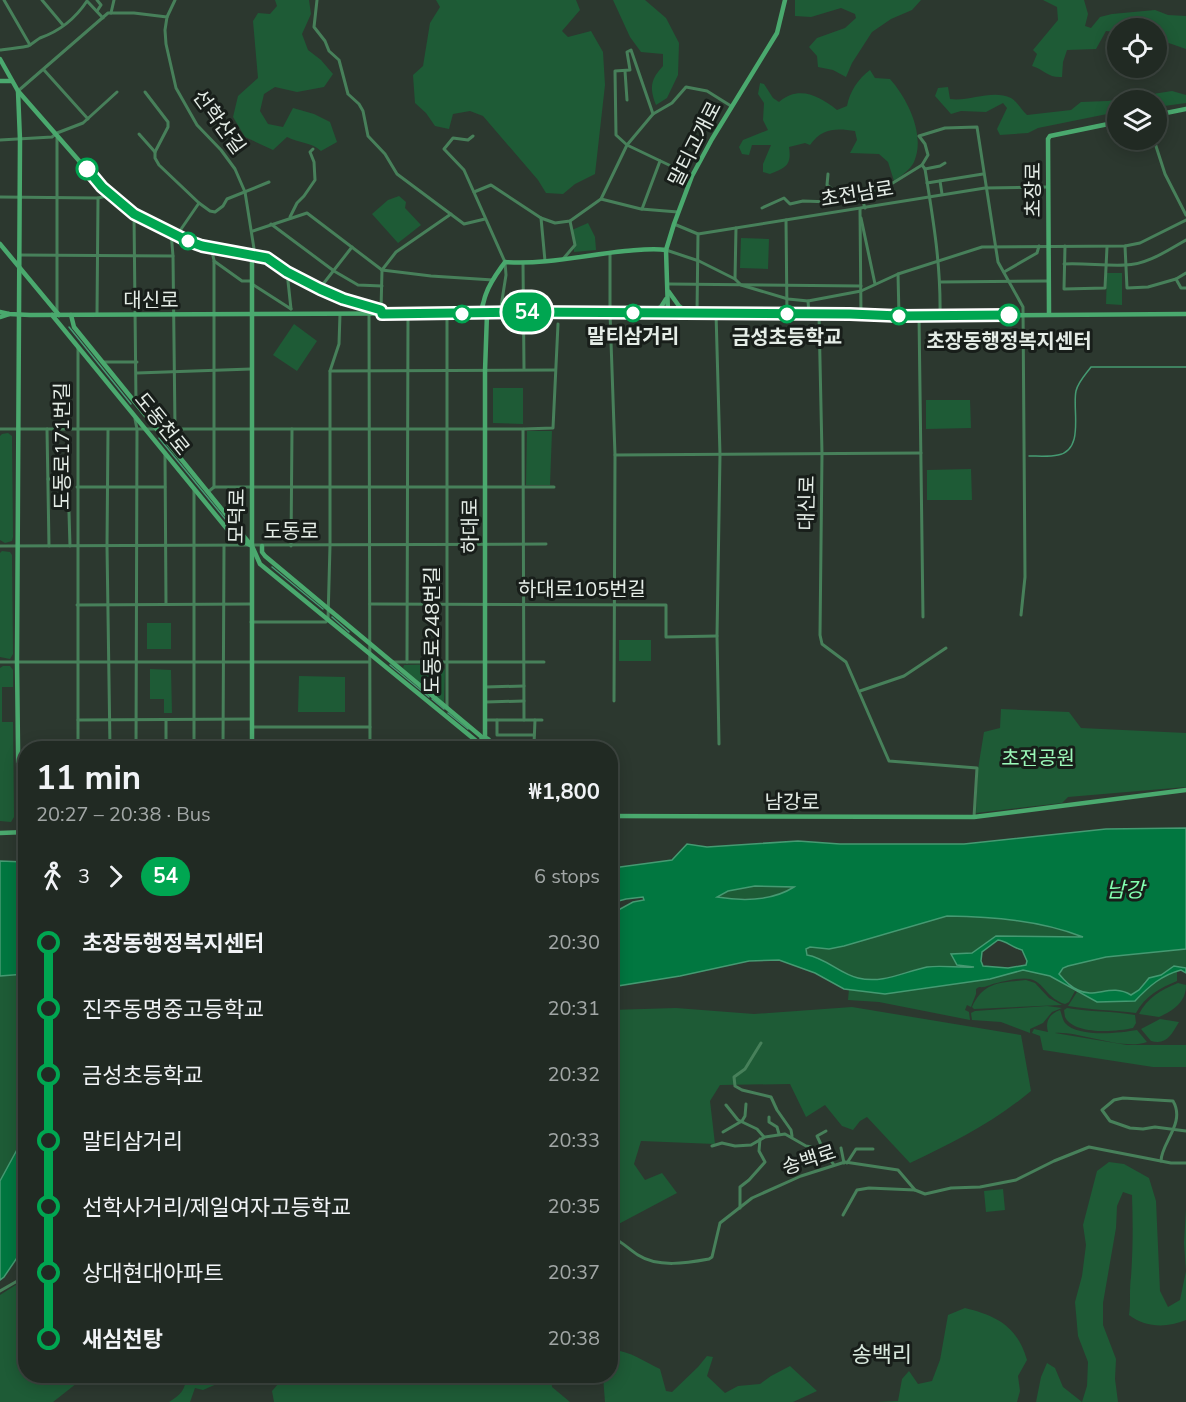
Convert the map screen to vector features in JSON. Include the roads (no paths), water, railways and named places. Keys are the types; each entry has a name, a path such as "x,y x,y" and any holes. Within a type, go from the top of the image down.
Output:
{"street":[{"path":"4,0 30,45"},
{"path":"42,0 63,25"},
{"path":"0,50 30,45 40,38 46,38 75,19 87,0 103,18"},
{"path":"97,0 101,5 97,11"},
{"path":"111,13 114,0"},
{"path":"18,91 108,13 167,17 175,0"},
{"path":"317,0 314,27 325,41 329,51 339,60 348,94 363,111 368,136 385,154 397,174 464,224 485,219"},
{"name":"말티고개로","path":"668,313 669,284 666,250 678,213 693,176 732,106 777,33 785,0"},
{"name":"선학산길","path":"167,17 166,44 176,88 197,125 221,150 235,169 245,192 253,231 254,255"},
{"path":"653,114 631,50 627,52 630,70 615,71 616,135 627,145 693,176"},
{"path":"0,59 18,91 111,195 134,214 202,246 267,258 287,272 343,299 381,312 382,270 396,252 451,214"},
{"path":"44,70 88,119"},
{"path":"625,71 627,100"},
{"path":"0,81 12,81"},
{"path":"474,192 491,185 540,218 555,223 570,221 601,199 627,145 653,114 672,102 686,87 707,91 732,106"},
{"path":"18,91 20,140 18,741"},
{"path":"0,140 50,138 88,119 117,92"},
{"path":"145,93 168,122 168,127 155,152 155,158 159,165 210,212 215,212 223,206 227,198 269,182"},
{"path":"1167,113 1186,109"},
{"name":"초장로","path":"1049,314 1048,139 1050,136 1107,124"},
{"path":"828,174 827,185 833,190 883,189 922,165 928,155 920,136 945,128 977,127 998,262 1023,307 1025,577 1021,615"},
{"path":"56,315 57,133"},
{"path":"139,134 155,152"},
{"path":"473,136 468,140 453,138 444,149 464,170 505,262 507,274 500,313"},
{"path":"290,217 297,203 315,180 314,162 310,152 313,148"},
{"path":"505,262 546,262 657,248 698,261 735,279 741,285 788,299 808,301 861,291 898,274 982,247 1125,246 1140,243 1186,218 1165,174 1157,150"},
{"path":"642,209 660,161"},
{"path":"924,169 945,163"},
{"path":"922,165 930,197 939,260 940,315"},
{"path":"927,183 983,174"},
{"path":"940,181 943,195"},
{"name":"초전남로","path":"698,234 985,188 1048,187"},
{"path":"861,191 865,208"},
{"path":"0,198 98,198 111,195"},
{"path":"97,315 98,198"},
{"path":"762,208 784,198 790,204 803,201 831,202 862,199"},
{"path":"601,199 642,209 678,213"},
{"path":"177,235 199,203"},
{"path":"860,209 861,314"},
{"path":"253,231 307,213 382,270 493,280"},
{"path":"134,214 136,403"},
{"path":"860,216 875,285"},
{"path":"540,218 546,262"},
{"path":"786,220 787,314"},
{"path":"563,259 575,245 570,221"},
{"path":"271,224 334,271 358,285 382,286"},
{"path":"674,224 698,234 697,313"},
{"path":"735,279 736,228"},
{"path":"171,232 175,429"},
{"path":"1064,264 1137,264 1186,240"},
{"name":"도동천로","path":"0,244 56,315 65,330 232,535 252,546"},
{"path":"1004,272 1037,253 1039,246"},
{"path":"1065,246 1064,289 1105,288 1107,246"},
{"path":"1125,246 1126,288 1148,287 1176,279 1186,273"},
{"path":"320,289 352,247"},
{"path":"211,248 214,260 212,370 214,487"},
{"path":"610,253 615,455 614,701"},
{"path":"19,255 173,256"},
{"name":"모덕로","path":"252,741 251,282 254,255"},
{"path":"214,260 242,281 251,282 292,311"},
{"path":"479,313 484,306 485,295 505,262"},
{"path":"523,263 524,370"},
{"path":"287,272 292,311"},
{"path":"898,274 899,316"},
{"path":"1176,279 1181,288 1186,288"},
{"path":"941,282 1048,281"},
{"path":"669,284 861,286"},
{"path":"645,313 656,311 661,307 666,301 668,291"},
{"path":"668,291 679,306 689,313"},
{"path":"808,301 809,314"},
{"name":"대신로","path":"0,312 19,315 251,314 292,311 340,314 524,312 899,316 1186,314"},
{"path":"716,313 720,454 717,636 719,744"},
{"name":"대신로","path":"0,317 9,314"},
{"path":"251,622 326,622 328,619 330,371 339,344 340,314"},
{"path":"369,314 370,741"},
{"path":"407,663 408,314"},
{"name":"도동로248번길","path":"444,714 447,709 447,314"},
{"name":"하대로","path":"484,738 487,661 485,371 487,314"},
{"name":"대신로","path":"819,314 822,454 820,635 822,644 846,662 852,679 860,691"},
{"name":"도동천로","path":"71,315 73,325 102,362 241,531 252,546 260,564 476,741"},
{"path":"919,315 923,617"},
{"path":"0,429 553,428 558,324"},
{"path":"65,330 66,326 73,325"},
{"name":"도동로171번길","path":"78,346 78,741"},
{"path":"102,362 137,362"},
{"path":"137,373 251,369"},
{"path":"330,371 555,370"},
{"path":"135,417 137,429 136,741"},
{"path":"141,423 146,424 149,419"},
{"path":"47,429 49,546"},
{"path":"291,546 292,429"},
{"path":"523,429 524,720"},
{"path":"108,430 107,605 110,741"},
{"path":"157,441 159,436 163,436"},
{"path":"165,452 166,604"},
{"path":"615,455 921,453"},
{"path":"48,479 68,479 70,546"},
{"path":"208,492 214,487 253,486 291,488 554,487"},
{"path":"77,487 165,487"},
{"path":"194,487 195,741"},
{"path":"232,535 239,534 241,531"},
{"name":"도동로","path":"0,546 546,544"},
{"path":"224,546 224,741"},
{"path":"262,546 265,556 485,741"},
{"path":"260,564 261,558 265,556"},
{"path":"77,605 251,604"},
{"name":"하대로105번길","path":"370,604 666,604 666,637 717,636"},
{"path":"946,648 904,676 860,691 889,761 977,768 974,817"},
{"path":"378,660 378,655 382,654"},
{"path":"0,662 369,662"},
{"path":"392,662 544,662"},
{"path":"486,687 524,686"},
{"path":"426,699 430,699 429,694"},
{"path":"486,702 524,701"},
{"path":"78,720 252,719"},
{"path":"166,720 166,741"},
{"path":"486,720 542,720"},
{"path":"497,720 497,735 534,735"},
{"path":"534,741 535,720"},
{"path":"252,727 370,727"},
{"name":"남강로","path":"618,816 974,817 1186,790"},
{"path":"0,833 18,832"},
{"path":"761,1043 745,1069 734,1077 735,1086 771,1097 791,1130 792,1136"},
{"path":"1161,1161 1162,1155 1178,1131 1180,1125 1179,1109 1173,1101 1123,1098 1114,1100 1102,1110 1110,1120 1130,1128 1155,1127 1178,1131 1186,1131"},
{"path":"723,1132 742,1121 746,1104"},
{"path":"726,1105 737,1119 757,1129 762,1138 759,1149 765,1162 740,1187 740,1208"},
{"path":"769,1117 770,1122 776,1126 778,1134"},
{"path":"826,1131 817,1135 834,1165"},
{"path":"712,1146 722,1143 735,1146 751,1145 762,1138 785,1134 806,1146 823,1149"},
{"path":"843,1215 857,1190 869,1188 915,1190 925,1194 951,1188 980,1187 1016,1180 1089,1147 1161,1161 1186,1163"},
{"path":"841,1148 845,1163"},
{"path":"845,1163 855,1150 873,1149"},
{"name":"송백로","path":"618,1240 639,1256 650,1261 679,1264 709,1259 712,1257 720,1222 752,1198 801,1176 845,1163 898,1170 915,1190"},
{"path":"0,1292 18,1281"}],"water":[{"name":"남강","path":"1186,828 1186,949 1106,957 1068,966 1063,968 1059,974 1073,987 1084,992 1117,990 1131,995 1139,990 1149,978 1161,975 1174,966 1186,968 1186,973 1181,970 1162,978 1135,1001 1097,1002 1050,976 1023,970 990,979 885,994 844,989 815,973 779,960 749,961 680,976 618,986 618,910 633,902 644,900 643,897 618,901 618,867 672,860 687,844 707,847 798,841 840,844 964,844 1106,829","holes":["755,886 794,887 776,895 757,899 717,897 728,891","947,916 1016,920 1083,937 996,936 972,953 951,954 957,965 974,967 927,967 876,980 851,976 820,959 807,955 806,949 810,947 829,949 844,946","998,940 1022,950 1027,961 1026,965 1008,968 983,966 982,952"]},
{"path":"0,861 18,862 18,975 0,976"},
{"path":"18,1148 18,1256 0,1280 0,1181"}],"waterway":[{"path":"69,327 131,404"},
{"path":"1029,456 1058,455 1066,452 1072,445 1076,428 1076,391 1080,381 1091,367 1186,367"},
{"path":"159,438 231,526"},
{"path":"272,567 323,609"},
{"path":"332,617 349,632"},
{"path":"390,665 429,697"},
{"path":"432,699 444,709"},
{"path":"448,713 468,729"}],"place":[{"name":"말티삼거리","path":"633,313"},
{"name":"금성초등학교","path":"787,314"},
{"name":"초장동행정복지센터","path":"1009,315"}],"district":[{"name":"송백리","path":"882,1355"}],"park label":[{"name":"초전공원","path":"1038,758"}]}
